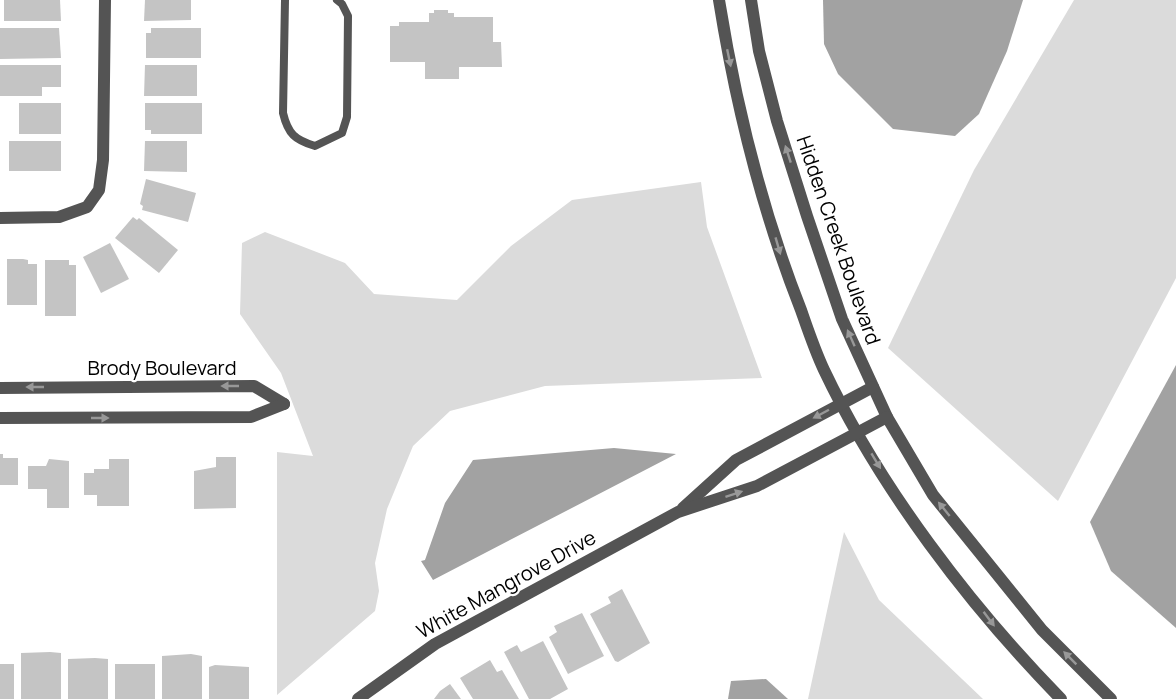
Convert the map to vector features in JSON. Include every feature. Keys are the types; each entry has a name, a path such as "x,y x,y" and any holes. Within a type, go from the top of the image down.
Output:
{"street":[{"path":"0,218 59,217 87,207 99,190 103,160 105,0"},
{"path":"719,0 748,144 782,262 823,368 901,504 1011,648 1061,699"},
{"name":"Hidden Creek Boulevard","path":"751,0 759,51 794,174 842,319 887,417 933,495 1042,630 1111,699"},
{"name":"Brody Boulevard","path":"0,388 254,386 284,404 251,417 0,417"},
{"name":"White Mangrove Drive","path":"678,512 736,460 873,387"},
{"name":"White Mangrove Drive","path":"358,699 435,644 678,512 757,486 887,417"}],"lane":[{"path":"285,0 282,113 287,129 297,140 315,146 342,133 347,117 348,16 342,4 337,0"}],"shaded area":[{"path":"823,0 1023,0 1007,51 979,114 955,136 893,129 838,74 824,44"},
{"path":"1074,0 1176,0 1176,278 1058,501 888,348 974,170"},
{"path":"701,182 707,227 762,378 545,386 450,411 413,446 387,509 375,563 379,591 375,611 277,695 277,452 313,456 281,373 240,314 242,243 265,232 345,263 374,294 457,300 511,246 572,200"},
{"path":"1176,365 1176,628 1111,571 1090,522"},
{"path":"614,448 676,454 433,580 421,561 425,560 445,503 473,460"},
{"path":"844,532 879,600 983,699 808,699"},
{"path":"766,679 788,699 728,699 731,681"}],"building":[{"path":"4,0 60,0 61,21 4,21"},
{"path":"145,0 191,0 191,20 144,21"},
{"path":"434,10 448,10 448,13 454,13 454,17 493,17 493,42 501,42 502,67 459,67 459,79 425,79 425,62 390,62 390,26 399,26 399,22 429,22 429,13 434,13"},
{"path":"0,28 59,28 61,58 0,59"},
{"path":"151,28 201,28 201,58 146,58 146,33 151,33"},
{"path":"0,65 61,65 61,87 42,87 42,96 0,96"},
{"path":"145,65 197,65 197,96 144,96"},
{"path":"19,103 61,103 61,134 19,134"},
{"path":"145,103 202,103 202,134 151,134 151,130 145,130"},
{"path":"9,141 61,141 61,171 9,171"},
{"path":"145,141 187,141 187,172 144,171"},
{"path":"146,179 196,193 188,222 142,210 143,206 140,204"},
{"path":"133,217 137,220 139,218 178,250 159,273 115,238"},
{"path":"110,243 129,279 101,293 83,257"},
{"path":"7,259 23,259 28,260 28,264 37,264 37,305 7,305"},
{"path":"45,260 69,260 69,265 76,265 76,316 45,316"},
{"path":"0,454 3,454 3,458 18,458 18,485 0,485"},
{"path":"216,457 236,457 236,508 194,509 194,471 216,467"},
{"path":"49,459 69,461 69,508 47,508 47,489 28,489 28,466 46,466"},
{"path":"109,459 129,459 129,506 97,506 97,495 84,495 84,473 94,473 94,469 109,469"},
{"path":"622,589 650,643 618,662 615,661 590,614 611,603 608,597"},
{"path":"582,613 604,656 568,674 549,637 557,632 554,626"},
{"path":"543,641 568,689 550,699 529,699 504,652 517,645 521,652"},
{"path":"21,653 61,653 61,699 21,699"},
{"path":"191,654 202,656 202,699 162,699 162,656"},
{"path":"68,659 108,659 108,699 68,699"},
{"path":"490,660 497,672 502,670 519,699 473,699 460,678"},
{"path":"0,664 14,664 14,699 0,699"},
{"path":"115,664 155,664 155,699 115,699"},
{"path":"215,665 249,667 249,699 209,699 209,667"},
{"path":"450,684 461,699 434,699 440,691"}]}
